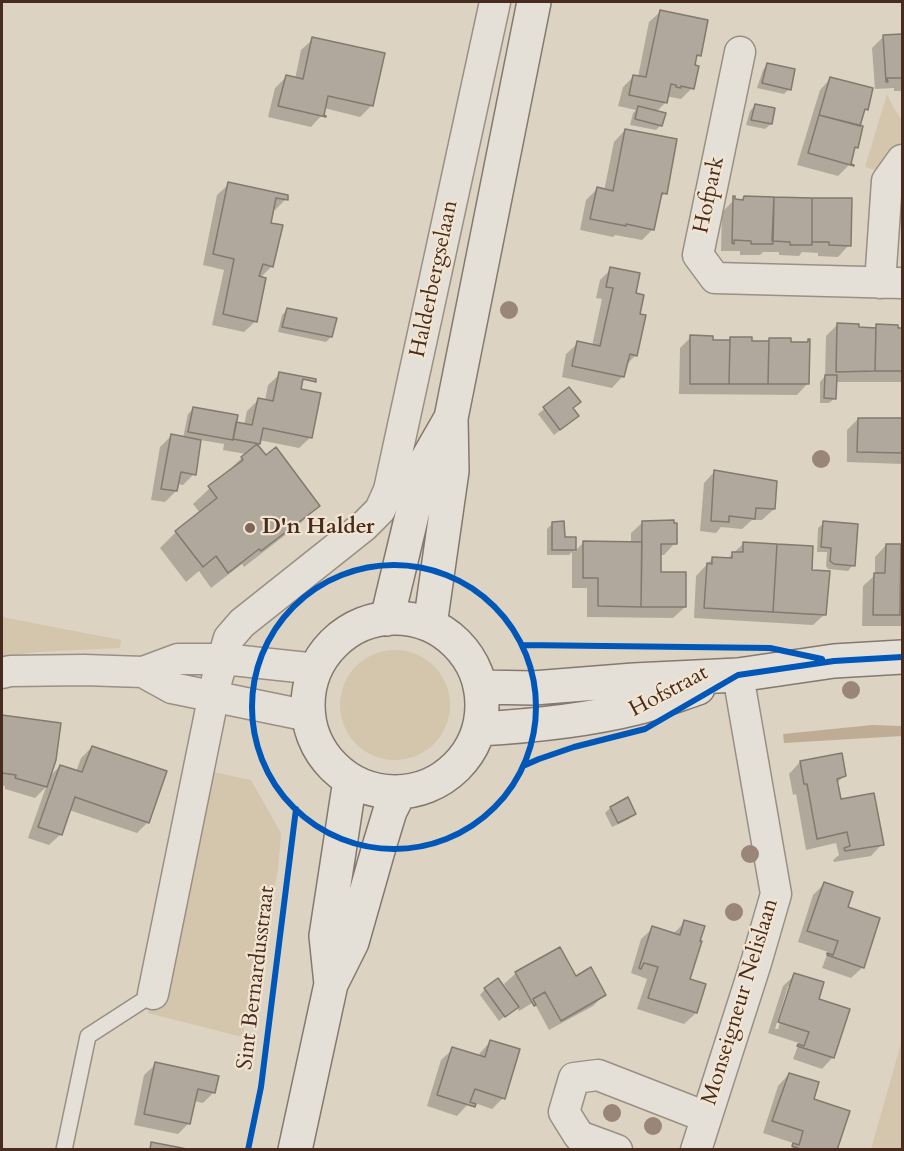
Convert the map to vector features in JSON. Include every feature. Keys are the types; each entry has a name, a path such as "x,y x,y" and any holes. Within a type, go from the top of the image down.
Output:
{"main road":[{"name":"Halderbergselaan","path":"430,625 452,471 451,418 534,2"},
{"name":"Halderbergselaan","path":"387,619 424,465 451,418"},
{"path":"387,619 411,620 430,625 448,636 462,650 473,667 480,687 483,707 479,729 470,750 457,768 438,782 417,790 399,793 373,790 350,780 331,765 317,744 309,716 309,696 313,676 322,658 336,642 352,630 370,622 387,619"},
{"name":"Hofstraat","path":"480,687 533,688 738,675 834,661 903,657"},
{"name":"Hofstraat","path":"479,729 532,726 637,708 738,675"},
{"path":"332,984 326,936 350,780"},
{"path":"296,1149 332,984 352,942 390,811 399,793"}],"street":[{"name":"Halderbergselaan","path":"218,678 229,638 242,623 364,526 380,510 389,490 495,2"},
{"name":"Hofpark","path":"740,52 698,255 715,278 891,283 887,181 903,160"},
{"path":"2,673 84,670 143,672 178,659 309,716"},
{"path":"218,678 317,669"},
{"name":"Monseigneur Nelislaan","path":"696,1149 776,894 738,675"},
{"path":"153,994 218,678"},
{"name":"Monseigneur Nelislaan","path":"617,1149 579,1136 564,1112 574,1078 598,1075 706,1117"}],"lane":[{"path":"64,1149 88,1036 153,994"}],"shaded area":[{"path":"887,94 902,120 902,147 883,172 865,167"},
{"path":"2,617 121,640 120,648 37,652 2,657"},
{"path":"395,650 416,654 434,666 446,684 450,705 446,726 434,744 416,756 395,760 374,756 356,744 344,726 340,705 344,684 356,666 374,654"},
{"path":"872,725 902,726 902,736 784,743 783,734"},
{"path":"208,771 251,780 281,833 278,869 260,963 242,1037 148,1013"},
{"path":"902,1040 902,1149 871,1149"}],"building":[{"path":"660,10 708,20 701,56 697,55 695,65 699,66 694,89 676,87 671,84 667,103 629,95 633,75 646,77"},
{"path":"902,34 902,78 887,78 888,82 886,82 883,35"},
{"path":"312,37 385,53 373,106 328,96 324,115 326,117 278,106 286,75 303,79"},
{"path":"767,63 795,69 791,90 762,83"},
{"path":"830,77 873,88 868,110 865,109 860,126 819,115"},
{"path":"755,104 775,108 772,124 751,120"},
{"path":"638,106 666,113 662,126 635,119"},
{"path":"819,115 863,126 858,148 855,147 851,164 854,166 808,153"},
{"path":"625,129 677,139 667,194 662,193 654,230 590,219 597,187 613,191"},
{"path":"228,182 288,195 288,200 276,198 271,223 283,225 273,267 263,264 259,276 266,278 257,322 223,314 234,259 213,254"},
{"path":"733,196 735,199 743,200 744,196 774,197 773,244 751,244 751,241 734,240 734,244 732,243"},
{"path":"774,197 812,198 812,245 790,245 790,242 772,241"},
{"path":"812,198 852,198 851,246 812,242"},
{"path":"610,267 640,273 636,293 644,295 640,314 646,315 637,356 630,354 624,377 572,366 577,341 600,346 613,288 606,287"},
{"path":"287,308 337,318 332,337 282,327"},
{"path":"837,323 859,324 859,327 876,328 875,371 836,372"},
{"path":"876,324 898,325 898,328 902,328 902,371 875,371"},
{"path":"690,335 713,336 713,340 730,340 729,384 690,384"},
{"path":"730,337 752,337 752,341 769,341 768,384 729,384"},
{"path":"769,338 791,338 791,342 808,342 810,339 809,384 768,384"},
{"path":"279,372 316,379 316,382 303,379 301,389 321,393 312,438 263,428 260,444 233,439 236,422 252,425 258,398 273,401"},
{"path":"825,375 837,375 836,399 824,398"},
{"path":"569,387 581,402 573,408 579,416 560,430 543,407"},
{"path":"193,407 238,415 233,440 188,432"},
{"path":"858,418 902,418 902,453 857,452"},
{"path":"171,434 201,440 196,475 181,472 177,491 161,489"},
{"path":"257,444 266,455 276,447 320,506 228,573 216,556 203,567 175,531 217,498 208,486 243,460 241,457"},
{"path":"714,470 777,481 775,509 756,508 755,519 729,516 729,522 711,521"},
{"path":"674,520 674,523 677,523 677,544 661,544 661,572 686,572 686,607 641,607 642,521"},
{"path":"564,521 565,537 576,537 576,550 552,550 552,522"},
{"path":"823,521 858,524 855,566 834,564 830,561 831,548 821,547"},
{"path":"583,541 642,542 641,607 598,606 598,578 583,578"},
{"path":"743,542 777,544 773,612 704,608 707,563 712,564 712,557 732,558 732,552 743,552"},
{"path":"777,544 813,546 812,570 830,571 826,615 773,612"},
{"path":"886,544 901,544 900,615 873,615 874,573 885,573"},
{"path":"901,544 902,615 900,615"},
{"path":"2,715 61,723 56,760 47,787 15,778 16,775 2,773"},
{"path":"92,746 167,771 149,823 75,797 62,835 38,827 60,765 82,772"},
{"path":"842,753 846,776 837,779 841,799 874,793 884,845 845,851 844,848 850,846 847,832 817,839 807,784 804,784 800,761"},
{"path":"628,797 636,814 618,823 610,807"},
{"path":"824,882 853,892 848,907 880,918 864,968 827,955 827,953 833,955 838,941 807,931"},
{"path":"684,920 705,926 690,979 706,984 697,1013 648,998 658,967 644,963 641,969 639,968 652,926 680,935"},
{"path":"560,947 576,976 591,967 606,995 561,1021 545,992 533,999 536,1005 534,1006 515,972"},
{"path":"794,973 824,982 819,999 850,1009 834,1058 797,1046 798,1044 804,1046 809,1032 778,1022"},
{"path":"498,978 519,1007 505,1017 484,988"},
{"path":"490,1040 520,1049 505,1099 475,1089 470,1102 476,1104 475,1107 437,1095 452,1047 485,1057"},
{"path":"155,1062 219,1076 215,1093 198,1089 190,1124 144,1114"},
{"path":"789,1073 819,1082 814,1099 850,1111 837,1150 803,1150 792,1146 793,1143 799,1145 803,1131 772,1121"},
{"path":"151,1142 177,1147 191,1150 150,1150"}],"cycle path":[{"path":"394,565 422,568 448,576 473,589 494,607 512,628 525,653 533,679 536,707 533,735 525,761 512,786 494,807 473,825 448,838 422,846 394,849 366,846 340,838 315,825 294,807 276,786 263,761 255,735 252,707 255,679 263,653 276,628 294,607 315,589 340,576 366,568 394,565"},
{"path":"522,645 770,648 822,659"},
{"path":"523,766 574,747 645,729 738,675 834,661 902,657"},
{"name":"Sint Bernardusstraat","path":"248,1150 261,1087 296,809"}],"place":[{"name":"D'n Halder","path":"250,528"}]}
